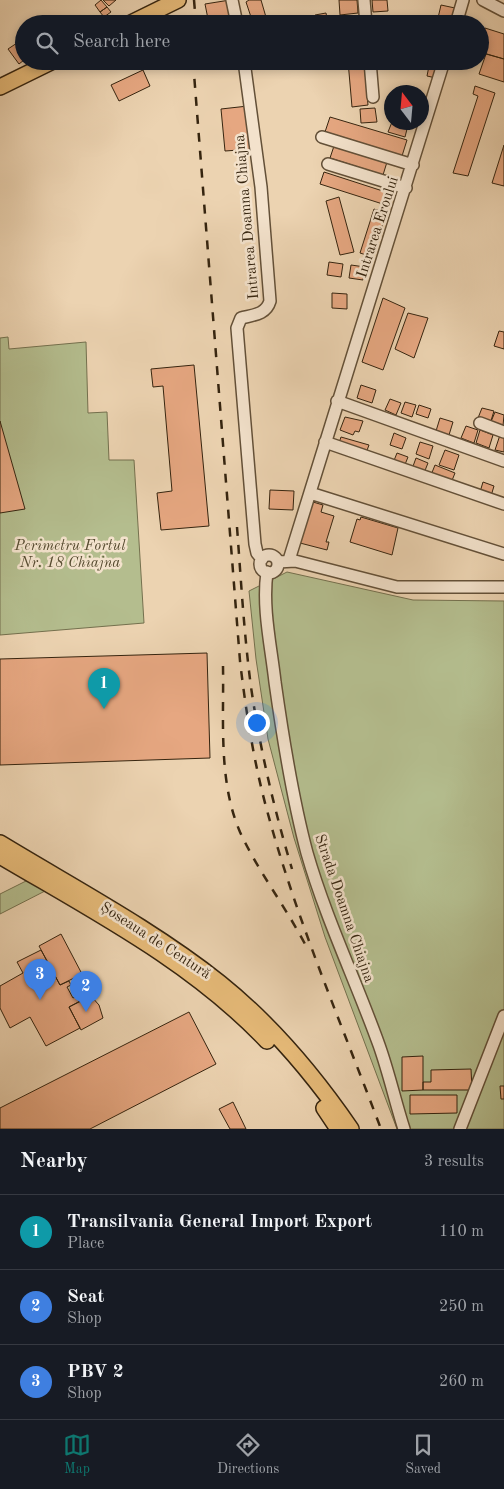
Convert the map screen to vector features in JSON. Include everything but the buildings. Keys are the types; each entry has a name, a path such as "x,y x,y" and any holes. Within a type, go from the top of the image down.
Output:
{"main road":[{"path":"147,15 178,0"},
{"path":"0,87 35,70"},
{"name":"Șoseaua de Centură","path":"0,843 154,936 221,984 259,1018 296,1056 313,1076 351,1129"},
{"name":"Șoseaua de Centură","path":"0,856 171,960 223,1000 306,1083 338,1129"}],"street":[{"path":"232,0 235,15"},
{"path":"364,0 365,15"},
{"path":"459,15 463,0"},
{"path":"483,0 504,11"},
{"name":"Intrarea Doamna Chiajna","path":"245,70 261,186 270,301 265,310 255,315 241,318 238,323 255,544 257,553 262,559"},
{"path":"371,70 373,97"},
{"name":"Intrarea Eroului","path":"284,561 310,493 441,70"},
{"path":"322,137 413,165"},
{"path":"328,164 406,188"},
{"path":"338,402 504,461"},
{"path":"480,423 504,432"},
{"path":"325,442 504,504"},
{"path":"310,493 504,554"},
{"path":"284,561 275,571 267,572 261,567 262,559 272,556 284,561 397,587 504,587"},
{"name":"Strada Doamna Chiajna","path":"267,572 266,593 270,640 282,731 299,820 326,909 379,1045 404,1129"},
{"path":"460,1129 504,1016"}],"green space":[{"name":"Perimetru Fortul Nr. 18 Chiajna","path":"8,337 9,349 86,342 88,413 107,412 109,460 134,460 144,623 0,635 0,338"},
{"path":"287,572 413,600 504,601 504,1129 397,1129 325,937 294,838 268,739 256,659 249,591"},
{"path":"28,880 47,890 0,914 0,894"}],"railway":[{"path":"194,0 195,15"},
{"path":"194,70 240,661 251,738 268,814 292,894 381,1129"},
{"path":"237,527 251,687 268,779 292,869"},
{"path":"223,666 225,771 233,812 247,846 305,944"}],"place":[{"name":"Transilvania General Import Export","path":"104,709"},
{"name":"PBV 2","path":"40,1000"},
{"name":"Seat","path":"86,1012"}]}
